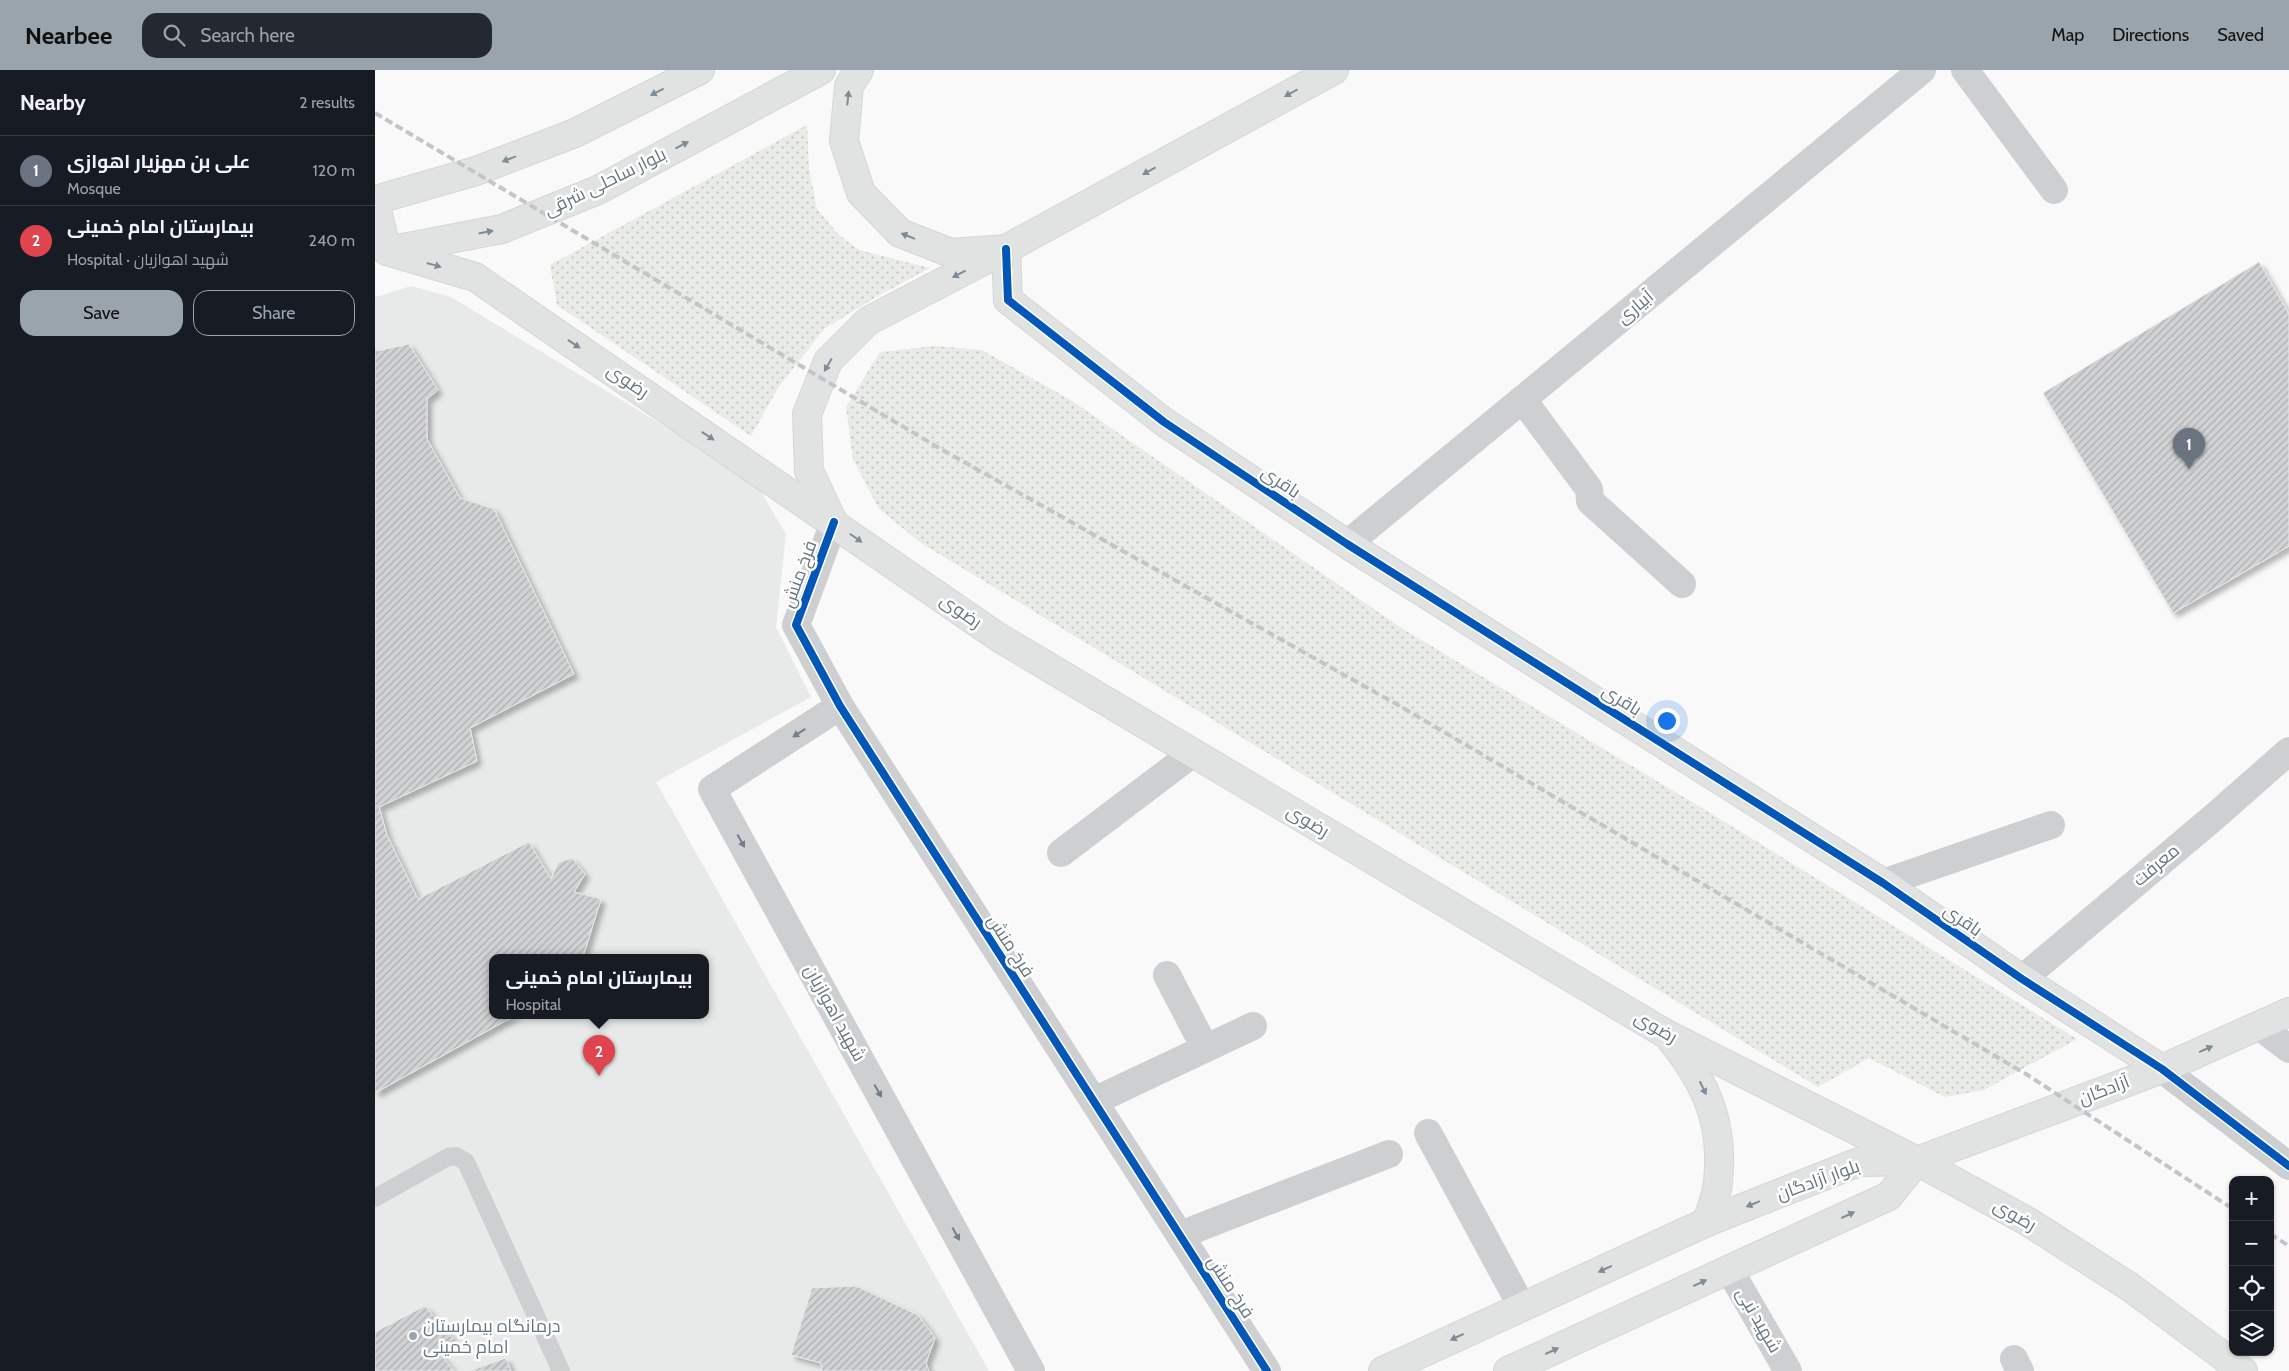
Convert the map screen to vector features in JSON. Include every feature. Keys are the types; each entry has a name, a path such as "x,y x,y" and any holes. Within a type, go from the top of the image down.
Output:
{"main road":[{"path":"381,253 375,201 476,171 575,133 700,70"},
{"name":"بلوار ساحلی شرقی","path":"381,253 502,229 598,190 821,70"},
{"path":"859,70 849,86 843,141 861,193 900,233 951,253 1006,249"},
{"path":"833,522 809,471 807,414 828,362 868,321 1006,249 1334,70"},
{"name":"باقری","path":"1006,249 1008,300 1164,422 1347,544 1883,884 2022,978 2162,1069"},
{"name":"رضوی","path":"381,253 475,277 998,636 1666,1034 1917,1161 2027,1221 2130,1287 2243,1371"},
{"name":"آزادگان","path":"1917,1161 2162,1069 2289,1012"},
{"path":"1666,1034 1692,1065 1706,1095 1719,1142 1718,1183 1707,1222"},
{"path":"1508,1371 1889,1196 1917,1161"},
{"name":"بلوار آزادگان","path":"1383,1371 1707,1222 1859,1162 1917,1161"}],"street":[{"name":"آبیاری","path":"1347,544 1922,70"},
{"path":"1965,70 2054,190"},
{"path":"1523,400 1589,489 1590,501 1682,584"},
{"name":"فرخ منش","path":"833,522 796,625 840,706 1267,1371"},
{"name":"شهید اهوازیان","path":"840,706 712,789 1031,1371"},
{"name":"معرفت","path":"2022,978 2214,818 2289,751"},
{"path":"1061,854 1193,753"},
{"path":"1883,884 2051,825"},
{"path":"1167,975 1205,1048"},
{"path":"1093,1101 1253,1026"},
{"path":"2259,1026 2289,1049"},
{"name":"باقری","path":"2162,1069 2289,1166"},
{"path":"1429,1133 1522,1307"},
{"path":"1180,1236 1389,1154"},
{"name":"شهید نبی","path":"1729,1269 1788,1371"}],"lane":[{"path":"375,1198 449,1157 456,1156 466,1162 561,1371"}],"shaded area":[{"path":"807,125 809,169 817,209 838,234 859,250 930,268 878,296 824,329 778,388 751,436 557,305 550,265"},
{"path":"411,286 451,297 754,480 786,534 776,627 811,697 656,782 989,1371 375,1371 375,297"},
{"path":"935,346 982,350 1069,399 1403,629 1707,811 2077,1039 1984,1090 1945,1097 1869,1058 1818,1087 921,543 879,509 853,459 846,407 880,352"}],"building":[{"path":"2259,262 2289,314 2289,546 2173,613 2043,393"},
{"path":"409,344 438,390 427,399 427,439 460,498 494,509 574,674 470,728 477,761 379,807 387,835 418,899 529,842 551,879 558,863 572,858 585,874 574,892 601,899 584,954 489,954 489,1019 509,1019 375,1093 375,347 377,351"},
{"path":"856,1286 918,1315 935,1338 926,1363 929,1371 822,1371 821,1363 791,1355 812,1288"},
{"name":"درمانگاه بیمارستان امام خمینی","path":"425,1306 453,1339 439,1352 454,1371 375,1371 375,1332"},
{"name":"درمانگاه بیمارستان امام خمینی","path":"506,1358 511,1371 470,1371"}],"railway":[{"path":"375,113 939,448 1398,705 2026,1074 2229,1206"},
{"path":"2274,1237 2289,1246"}],"cycle path":[{"path":"1006,249 1008,300 1164,422 1347,544 1883,883 2022,979 2162,1069 2289,1166"},
{"path":"834,522 796,625 840,706 1267,1371"}],"place":[{"name":"علی بن مهزیار اهوازی","path":"2189,469"},
{"name":"بیمارستان امام خمینی","path":"599,1076"},
{"name":"درمانگاه بیمارستان امام خمینی","path":"413,1336"}]}
